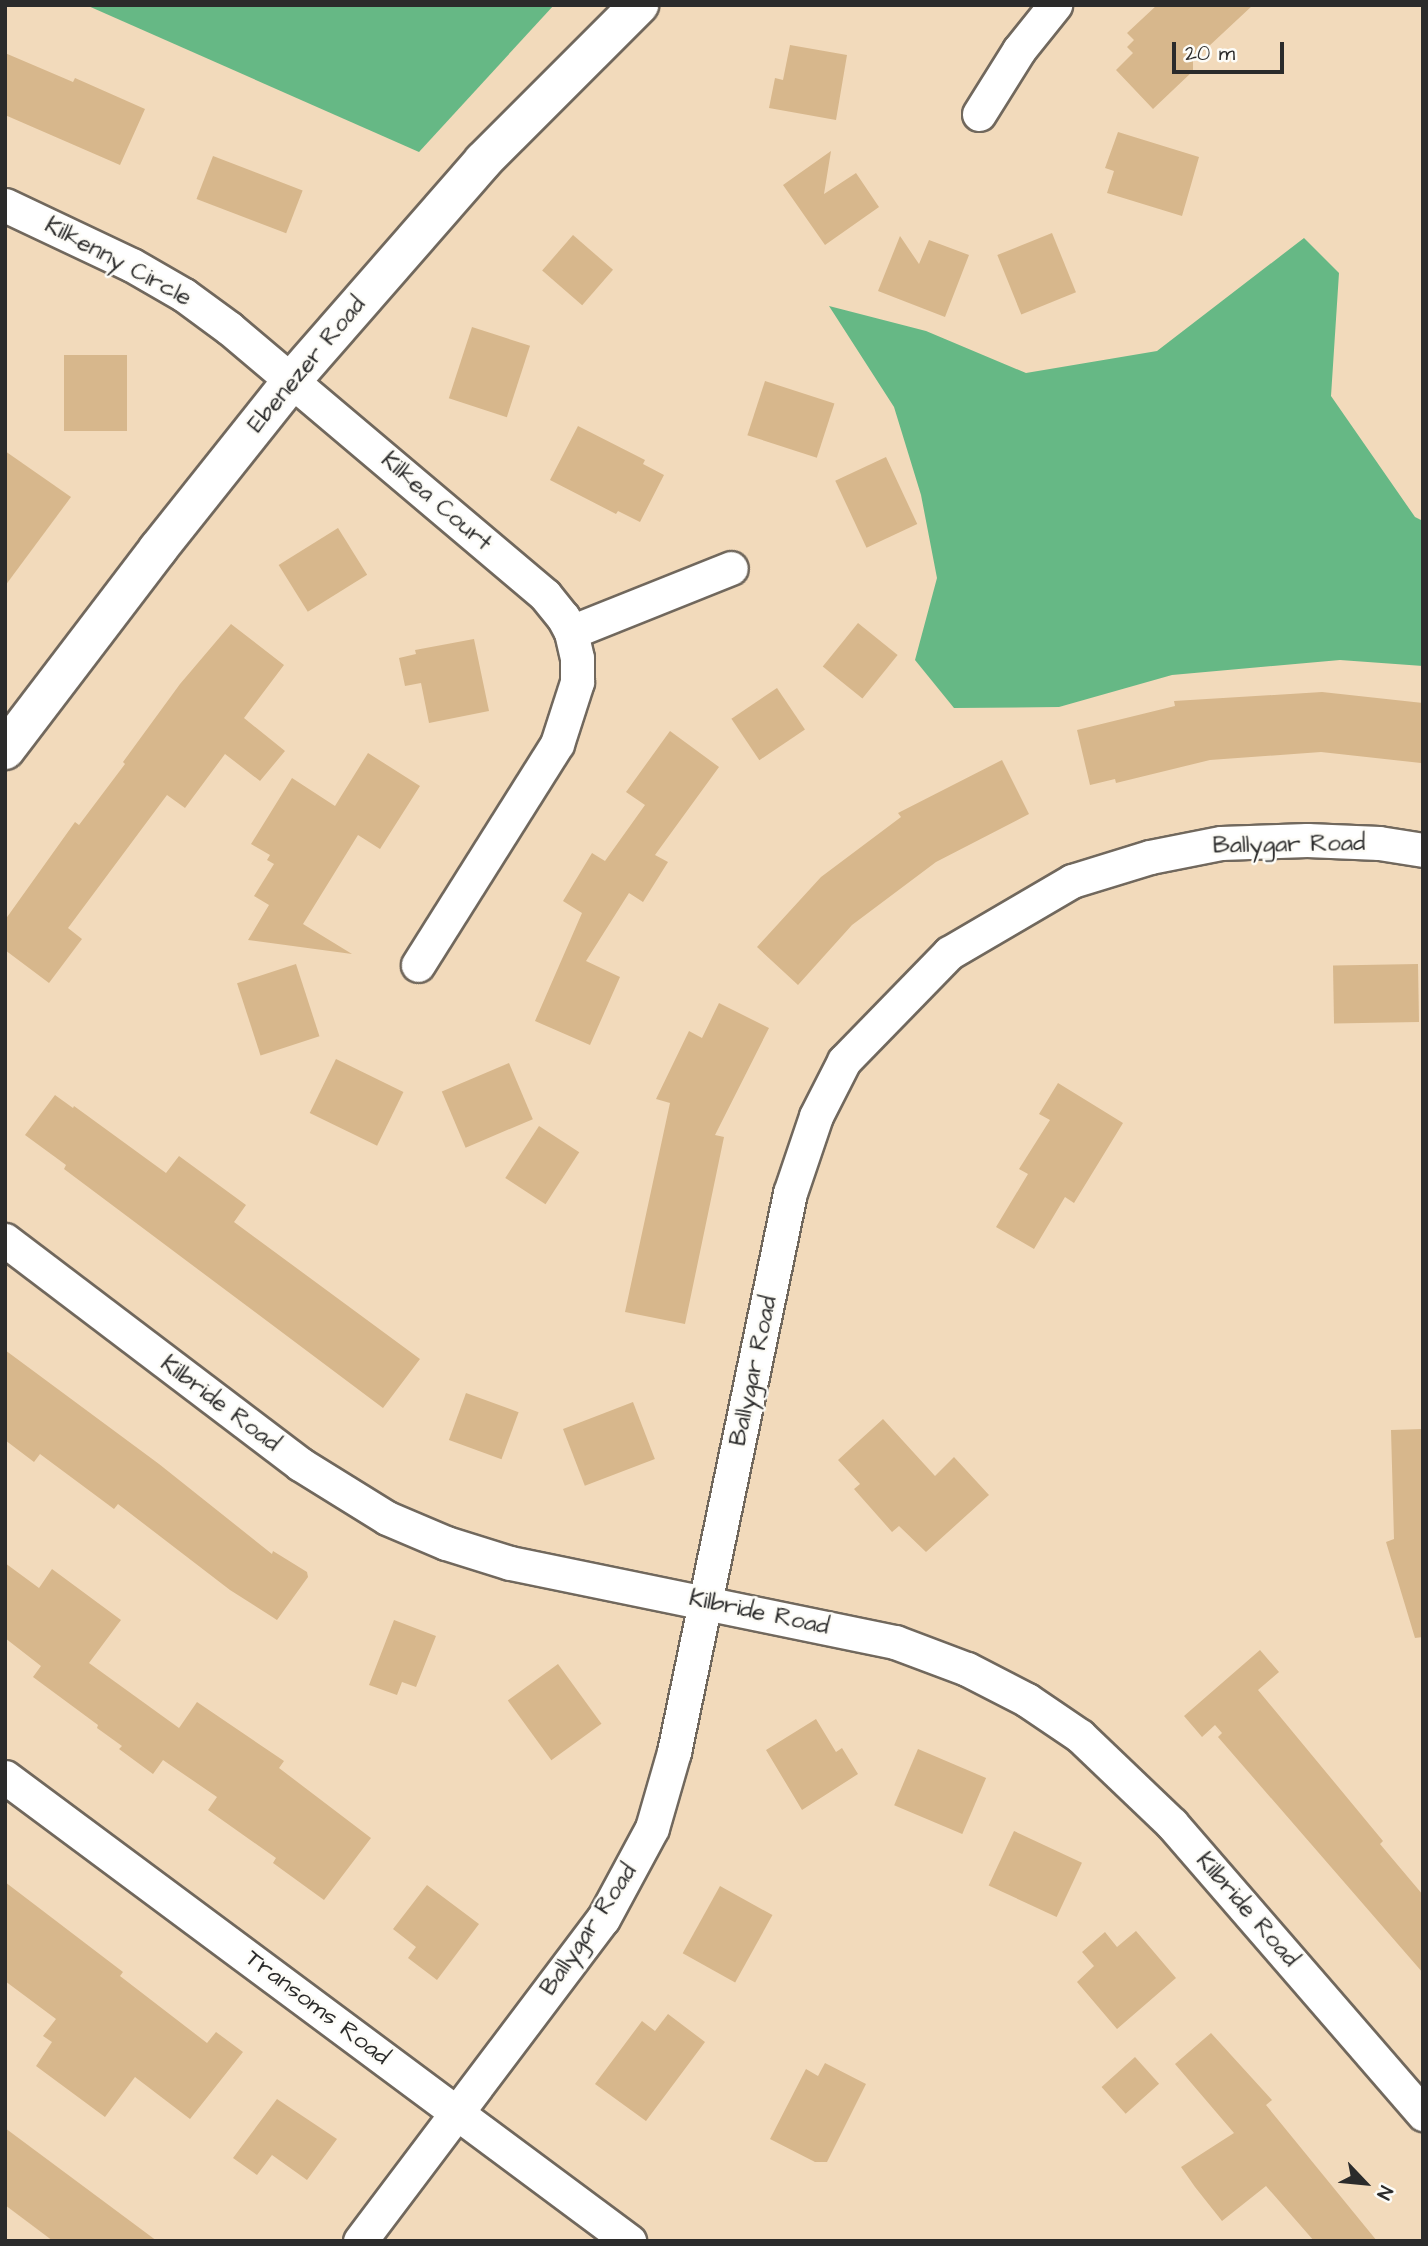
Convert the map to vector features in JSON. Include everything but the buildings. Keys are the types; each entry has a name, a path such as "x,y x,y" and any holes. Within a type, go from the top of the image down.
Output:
{"street":[{"name":"Ebenezer Road","path":"5,750 158,549 293,379 483,161 639,5"},
{"path":"979,114 1019,50 1055,5"},
{"name":"Kilkenny Circle","path":"5,205 132,265 184,295 293,379"},
{"name":"Kilkea Court","path":"293,379 545,595 571,632 577,658 577,682 557,744 418,965"},
{"path":"571,632 731,568"},
{"name":"Ballygar Road","path":"360,2241 595,1929 634,1866 652,1828 674,1752 790,1194 816,1116 845,1061 892,1009 949,953 1072,881 1150,857 1221,843 1307,840 1379,843 1423,850"},
{"name":"Kilbride Road","path":"5,1240 300,1464 387,1518 446,1543 510,1563 895,1642 967,1669 1027,1700 1080,1736 1172,1825 1423,2114"},
{"name":"Transoms Road","path":"5,1777 628,2241"}],"green space":[{"path":"86,5 554,5 419,152"},
{"path":"1304,238 1339,273 1331,396 1415,517 1423,521 1423,666 1340,660 1172,675 1059,707 954,708 915,660 937,578 921,495 894,407 829,306 926,331 1026,373 1157,351"}]}
